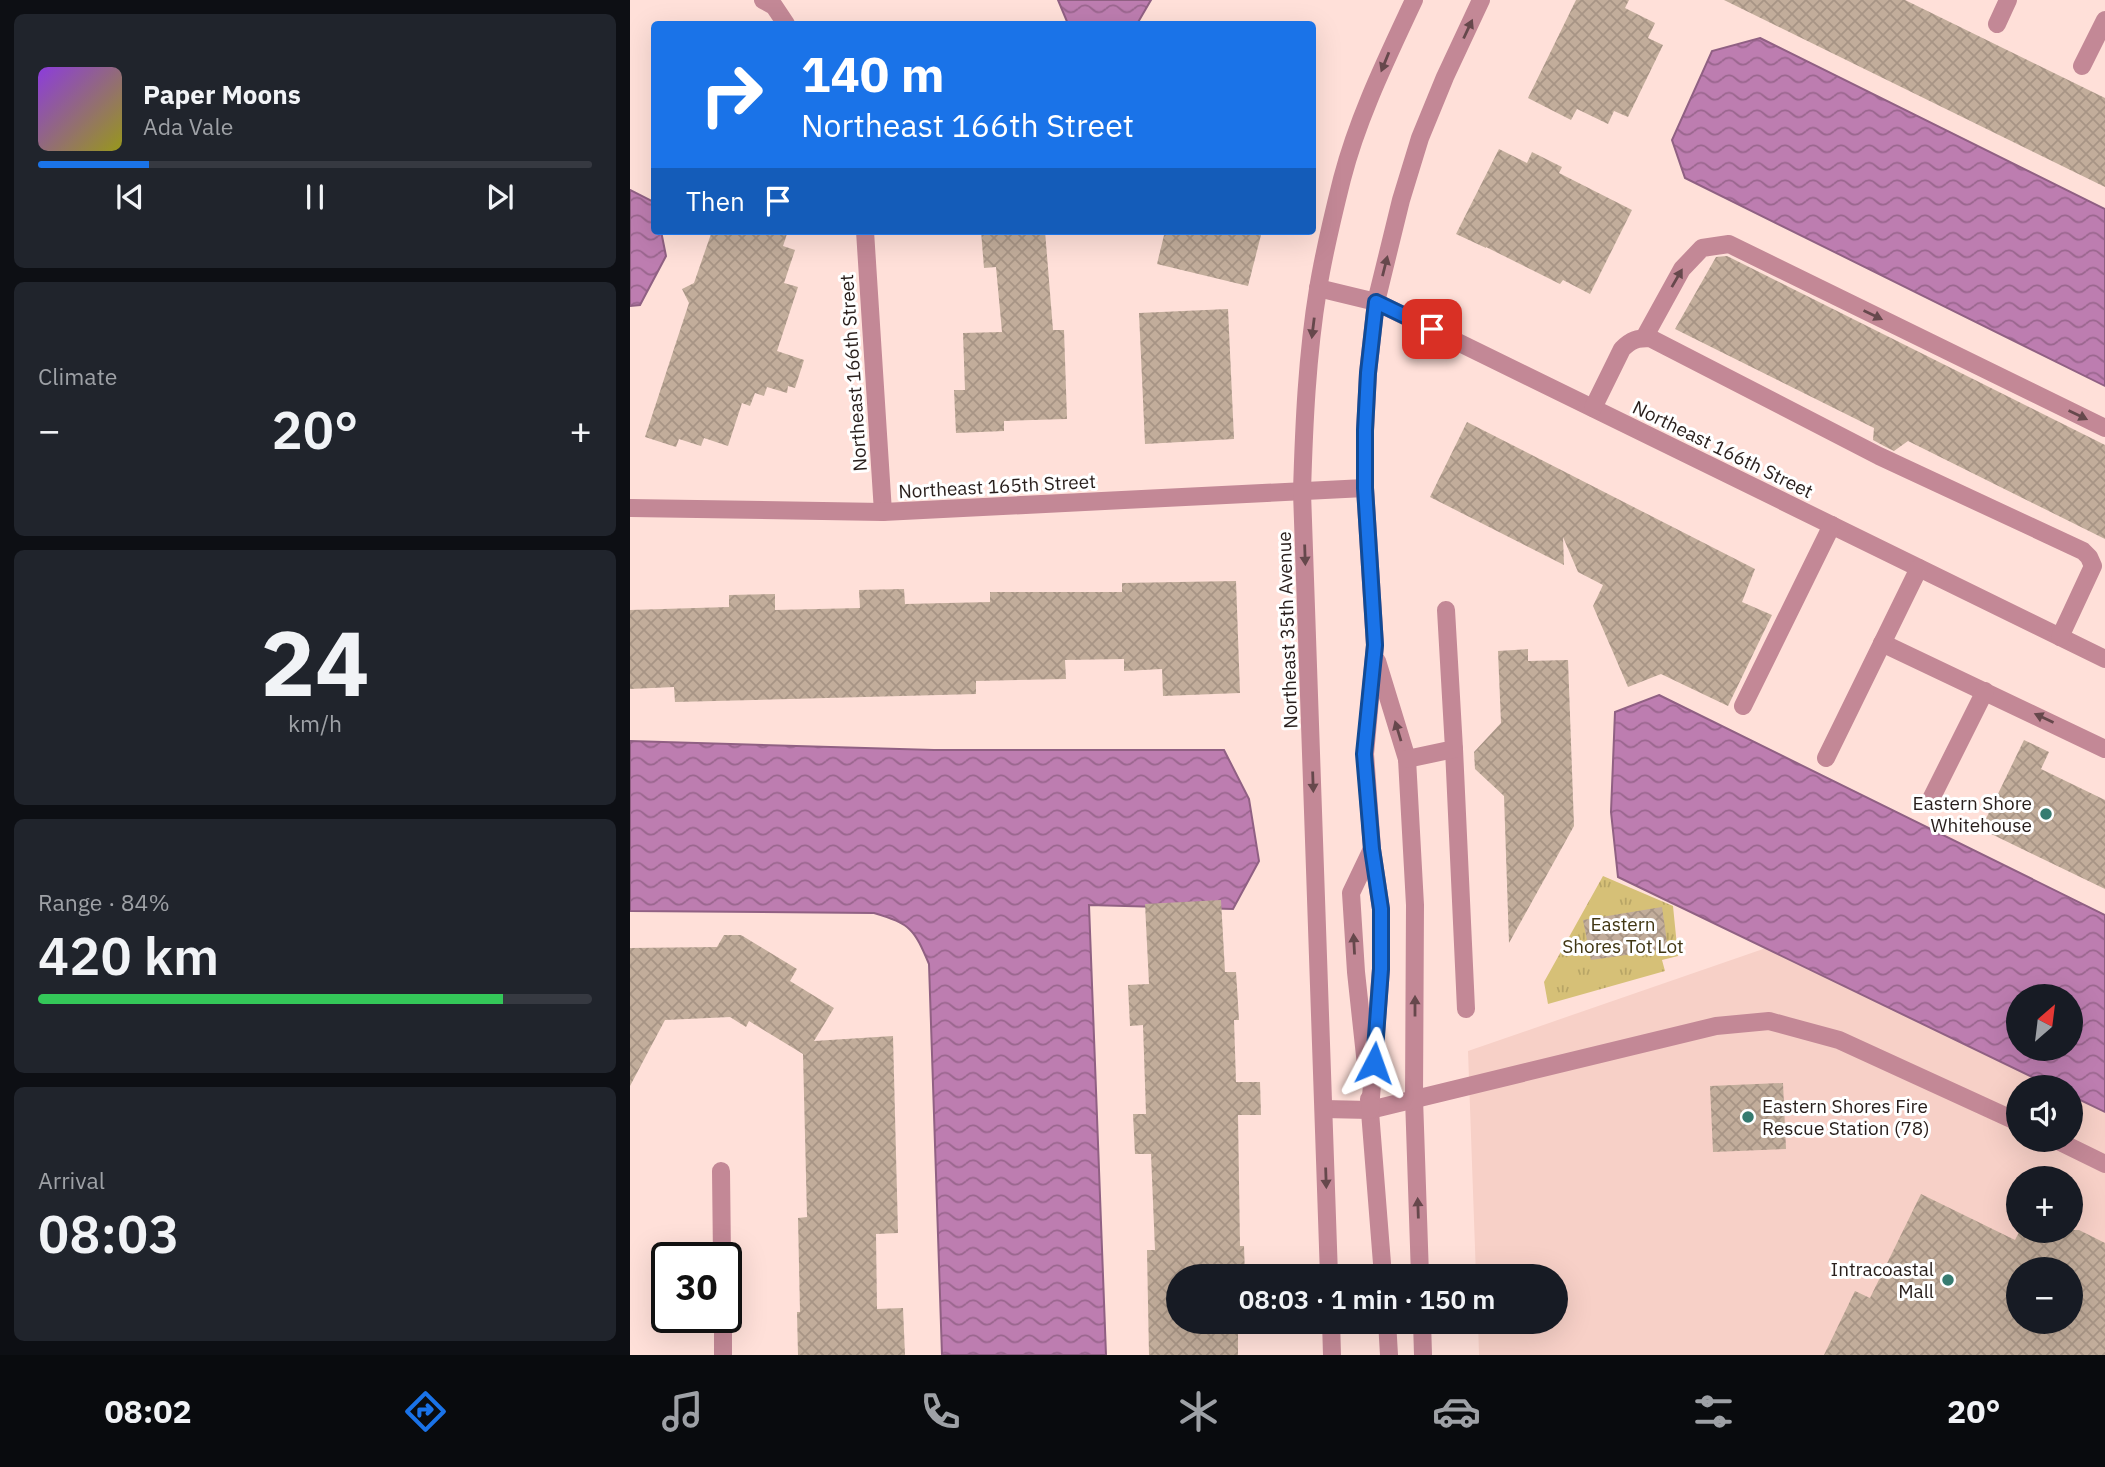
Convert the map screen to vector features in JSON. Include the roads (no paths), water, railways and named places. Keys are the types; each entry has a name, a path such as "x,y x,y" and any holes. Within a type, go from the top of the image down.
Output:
{"street":[{"path":"762,0 774,6 784,21"},
{"name":"Northeast 35th Avenue","path":"1329,1264 1302,492 1305,414 1318,288 1343,177 1388,53 1414,0"},
{"path":"1370,1110 1381,969 1381,909 1372,849 1364,754 1375,651 1365,488 1366,396 1376,302 1401,200 1420,138 1481,0"},
{"path":"1997,24 2008,0"},
{"path":"2081,66 2105,19"},
{"name":"Northeast 166th Street","path":"865,235 883,512"},
{"path":"1644,338 1682,269 1702,248 1729,244 2105,428"},
{"name":"Northeast 166th Street","path":"1318,288 1376,302 2105,659"},
{"path":"1593,408 1622,349 1639,337 1650,338 1880,456 2082,551 2093,566 2060,637"},
{"name":"Northeast 165th Street","path":"630,508 883,512 1365,488"},
{"path":"1743,706 1832,525"},
{"path":"1826,758 1919,568"},
{"path":"1446,610 1466,1009"},
{"path":"1882,643 2105,749"},
{"path":"1375,651 1407,759 1415,905 1414,1098 1420,1264"},
{"path":"1930,801 1985,691"},
{"path":"1407,759 1454,748"},
{"path":"1372,849 1352,893 1356,972 1382,1264"},
{"path":"1324,1109 1370,1110 1716,1026 1769,1021 1839,1040 2006,1117"},
{"path":"2080,1152 2105,1164"},
{"path":"722,1171 722,1242"},
{"path":"723,1333 723,1355"},
{"path":"1331,1334 1332,1355"},
{"path":"1388,1334 1389,1355"},
{"path":"1422,1334 1423,1355"}],"water":[{"path":"1058,0 1151,0 1139,21 1067,21"},
{"path":"1760,38 2105,209 2105,386 1685,178 1672,140 1712,51"},
{"path":"630,190 651,200 651,235 662,235 666,256 640,305 630,306"},
{"path":"1659,695 2105,915 2105,1112 2083,1101 2083,1075 2028,1075 1618,877 1611,812 1615,712"},
{"path":"630,741 934,750 1224,750 1249,799 1259,861 1233,909 1089,905 1106,1355 942,1355 929,964 915,935 904,925 874,913 630,911"}],"place":[{"name":"Eastern Shore Whitehouse","path":"2046,814"},
{"name":"Eastern Shores Fire Rescue Station (78)","path":"1748,1117"},
{"name":"Intracoastal Mall","path":"1948,1280"}],"park label":[{"name":"Eastern Shores Tot Lot","path":"1623,935"}]}
